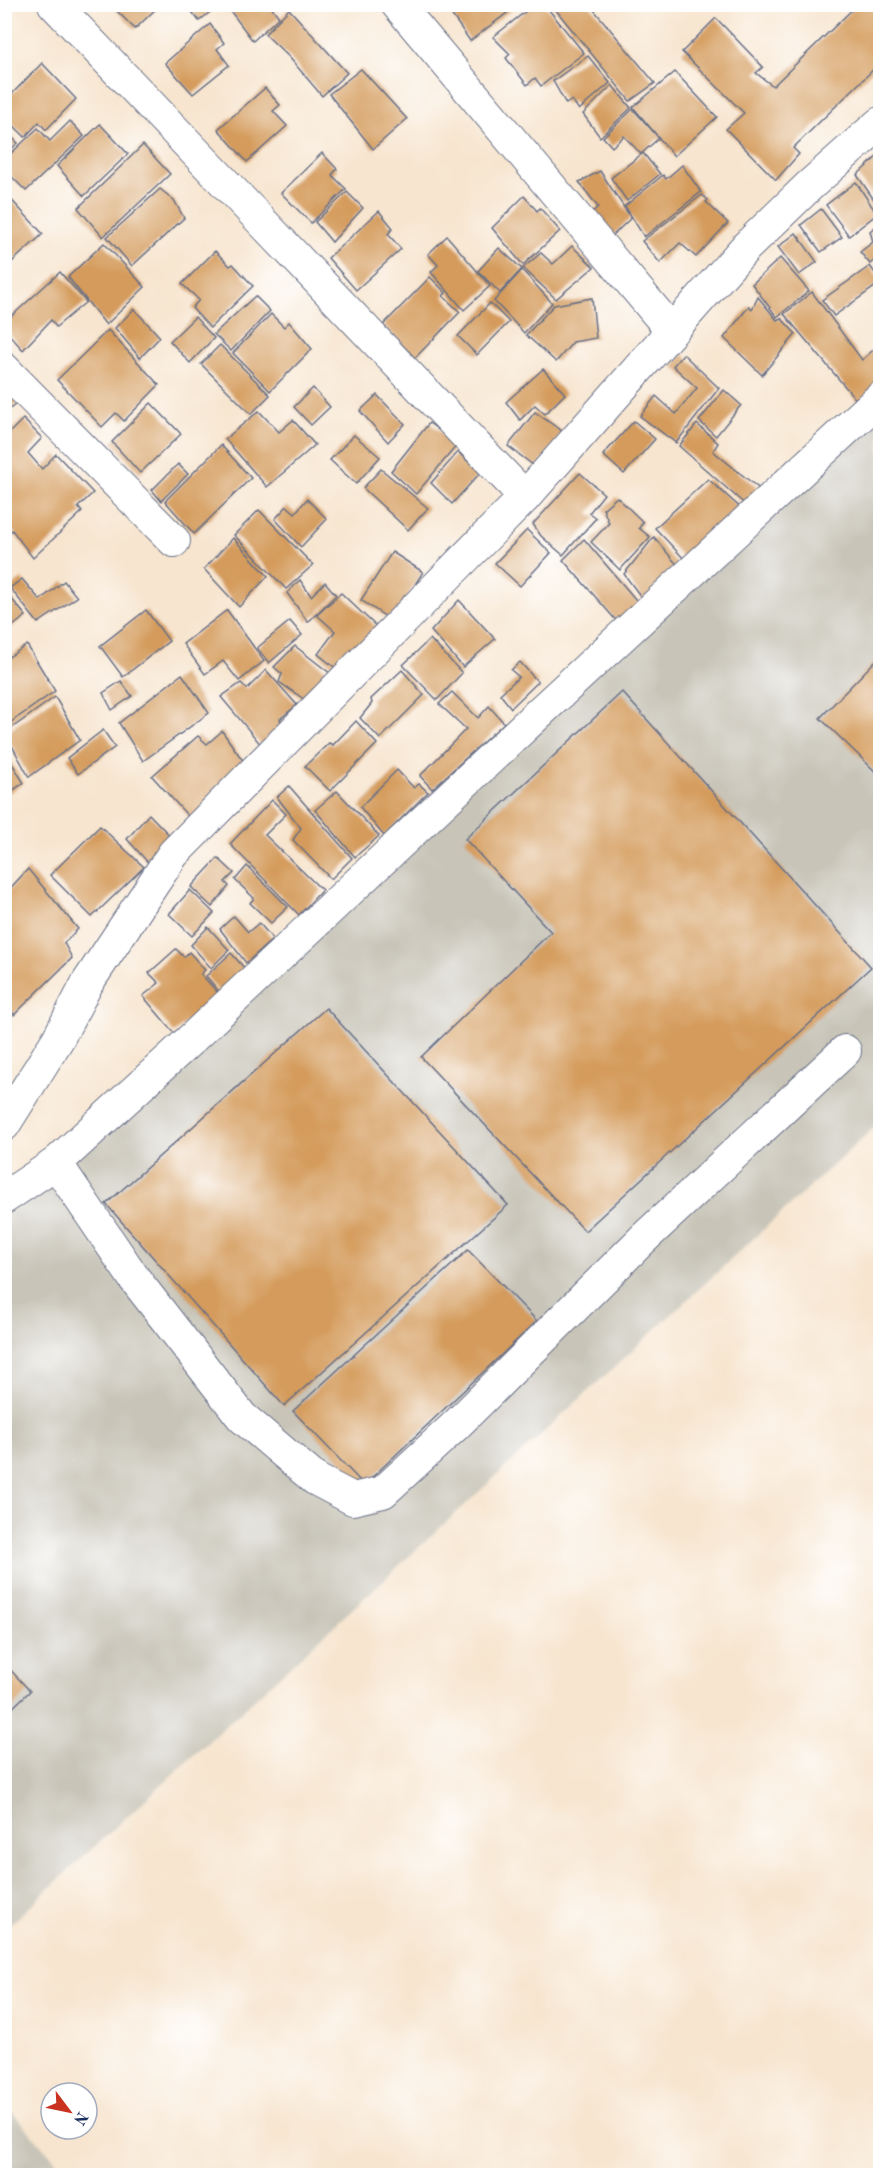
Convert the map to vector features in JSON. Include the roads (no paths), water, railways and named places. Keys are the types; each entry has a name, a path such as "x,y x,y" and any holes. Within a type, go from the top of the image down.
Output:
{"street":[{"path":"54,4 525,497"},
{"path":"397,4 672,331"},
{"path":"4,1125 58,1039 88,982 173,854 525,497 746,247 808,187 880,123"},
{"path":"4,369 174,541"},
{"path":"4,1198 56,1162 880,398"},
{"path":"56,1162 134,1278 242,1417 315,1479 353,1498 383,1492 456,1425 643,1239 845,1051"}]}
